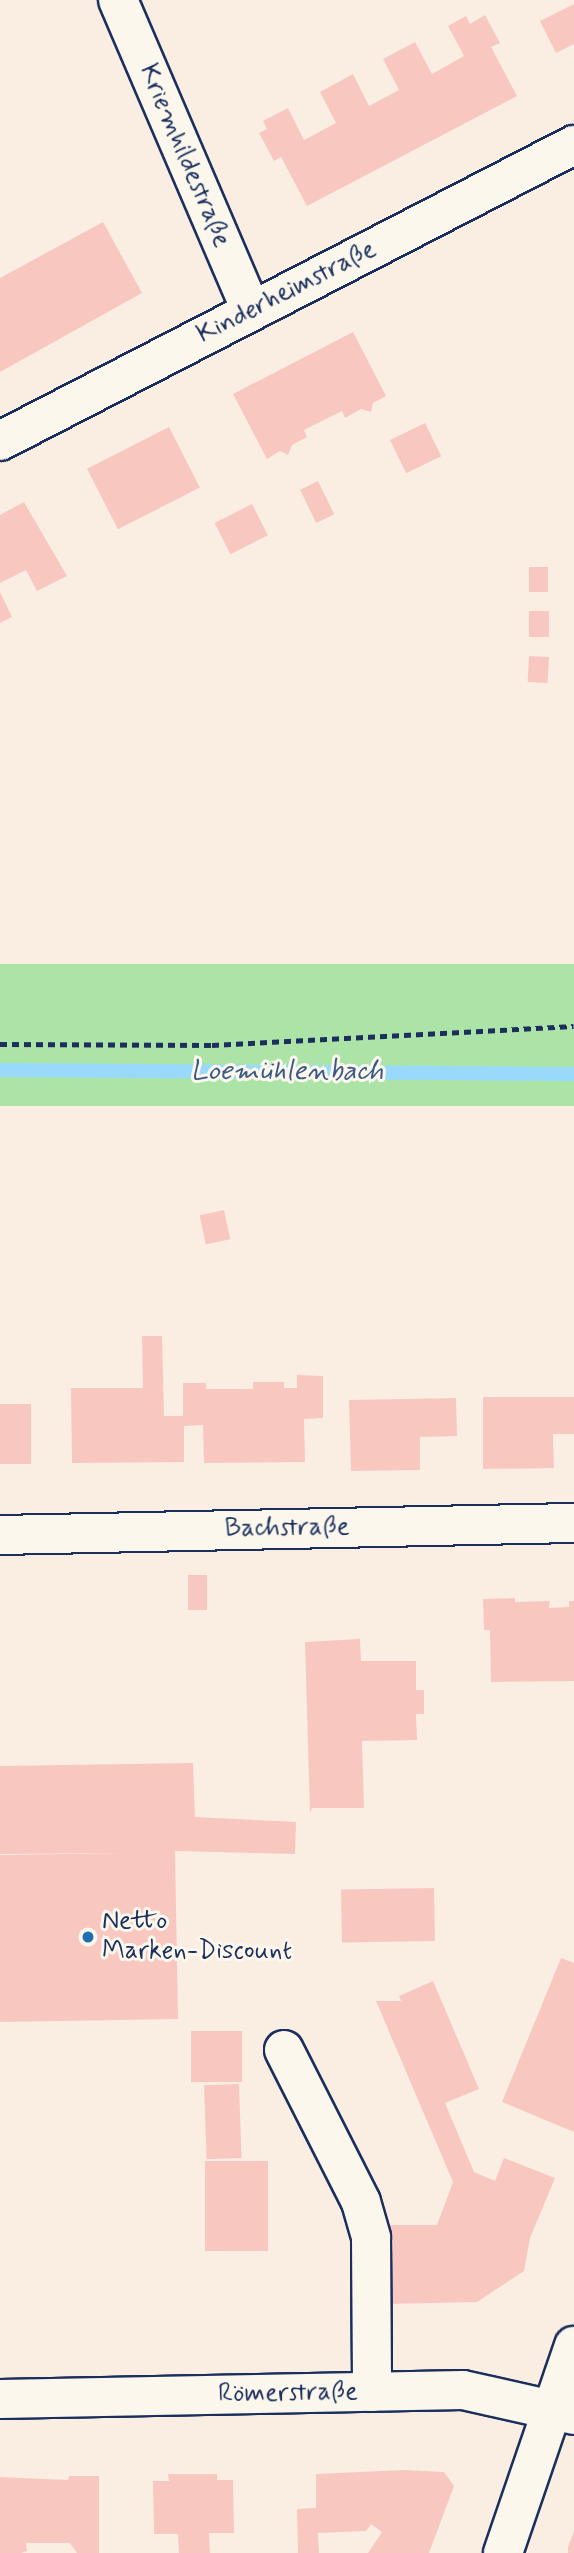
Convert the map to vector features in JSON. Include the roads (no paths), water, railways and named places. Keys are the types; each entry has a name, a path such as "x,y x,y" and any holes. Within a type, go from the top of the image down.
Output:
{"street":[{"name":"Kriemhildestraße","path":"118,0 251,312"},
{"name":"Kinderheimstraße","path":"0,441 574,145"},
{"name":"Bachstraße","path":"0,1535 574,1523"},
{"path":"284,2050 361,2202 371,2238 372,2392"},
{"path":"503,2553 563,2412 574,2346"},
{"name":"Römerstraße","path":"0,2399 463,2390 563,2412"}],"waterway":[{"name":"Loemühlenbach","path":"0,1070 574,1074"}],"place":[{"name":"Netto Marken-Discount","path":"88,1937"}]}
